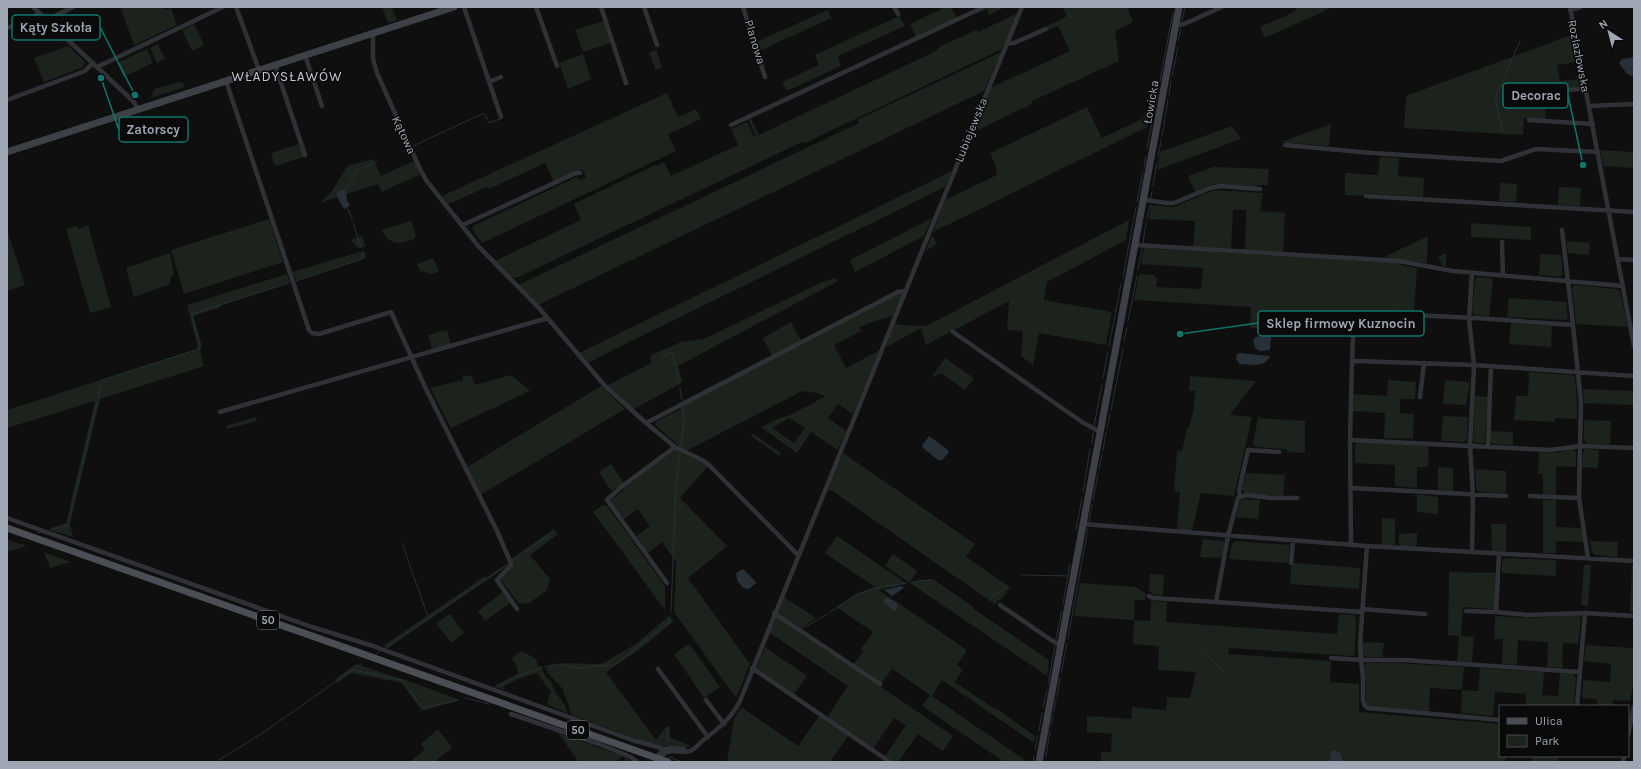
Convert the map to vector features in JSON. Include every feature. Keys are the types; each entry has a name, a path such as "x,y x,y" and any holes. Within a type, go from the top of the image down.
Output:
{"main road":[{"name":"50","path":"7,528 658,760 668,762"}],"street":[{"path":"33,7 134,102 138,110"},
{"path":"47,20 73,7"},
{"path":"98,67 223,7"},
{"path":"236,7 259,70"},
{"path":"7,152 454,7"},
{"path":"464,7 501,117"},
{"path":"536,7 557,66"},
{"path":"602,7 626,83"},
{"path":"644,7 657,45"},
{"name":"Planowa","path":"742,7 745,11 766,77"},
{"path":"894,7 898,14"},
{"path":"731,125 984,7"},
{"name":"Lubiejewska","path":"7,518 312,627 373,646 635,741 665,750 689,751 724,724 736,708 1022,7"},
{"name":"Łowicka","path":"1038,762 1179,7"},
{"path":"1176,25 1184,24 1222,7"},
{"path":"1570,9 1581,7"},
{"name":"Rozlazłowska","path":"1570,9 1632,327 1634,346"},
{"path":"7,28 39,13"},
{"path":"1007,43 1014,43 1046,29"},
{"name":"Kątowa","path":"373,33 373,59 377,74 416,162 426,180 479,247 548,318 605,386 675,447 709,465 798,555"},
{"path":"305,55 322,106"},
{"path":"7,100 85,71 93,63"},
{"path":"275,65 305,155"},
{"path":"489,82 501,77"},
{"path":"226,81 309,330 312,333 319,334 391,312 411,358 512,564 497,580 518,609"},
{"path":"1568,90 1586,88"},
{"path":"1589,106 1634,104"},
{"path":"1528,120 1593,124"},
{"path":"1285,146 1501,161 1536,149 1598,152"},
{"path":"463,225 576,173 580,173"},
{"path":"1144,200 1167,204 1174,203 1216,187 1260,189"},
{"path":"1366,196 1634,212"},
{"path":"1562,230 1581,403 1579,498 1588,558"},
{"path":"1502,242 1503,275"},
{"path":"1135,245 1399,262 1444,270 1623,286"},
{"path":"1618,258 1634,260"},
{"path":"1472,273 1469,318 1474,365 1470,446 1473,495 1472,552"},
{"path":"646,423 898,292 906,290"},
{"path":"1388,314 1573,325"},
{"path":"1351,545 1350,440 1354,315"},
{"path":"220,412 548,318"},
{"path":"953,332 1082,422 1100,432"},
{"path":"1352,362 1474,365 1634,376"},
{"path":"1420,396 1424,363"},
{"path":"1488,446 1491,366"},
{"path":"1350,440 1551,450 1580,446 1634,448"},
{"path":"667,584 607,500 621,487 675,447"},
{"path":"1240,497 1239,490 1248,450 1279,452"},
{"path":"1351,488 1506,496"},
{"path":"1216,602 1235,504 1240,497 1246,495 1272,498 1297,498"},
{"path":"1530,496 1579,498"},
{"path":"1083,524 1351,545 1634,561"},
{"path":"1291,563 1293,540"},
{"path":"1367,546 1360,644 1363,678 1363,701 1365,706 1368,708 1499,720"},
{"path":"1496,612 1499,554"},
{"path":"1149,596 1153,598 1425,614"},
{"path":"1000,605 1060,645"},
{"path":"1466,611 1528,615 1585,613 1634,616"},
{"path":"774,613 880,684"},
{"path":"1577,705 1585,613"},
{"path":"1331,658 1404,660 1580,672"},
{"path":"752,668 890,762"},
{"path":"658,669 708,737"},
{"path":"706,700 724,724"},
{"path":"1629,728 1634,707"},
{"path":"511,714 599,744 631,757 637,762"},
{"path":"658,760 659,752 665,750"}],"green space":[{"path":"120,7 164,7 165,10 171,8 177,25 134,45"},
{"path":"382,7 392,7 397,20 388,23"},
{"path":"946,7 951,7 957,18 916,37 910,24"},
{"path":"1005,7 989,15 986,8"},
{"path":"1062,7 1127,7 1133,22 1115,31 1119,61 1032,101 1032,104 974,132 975,128 973,129 990,88 1070,51 1058,26 1049,30 1047,26 1067,16"},
{"path":"1299,7 1333,7 1265,38 1260,27 1292,13"},
{"path":"828,10 831,18 759,51 756,42"},
{"path":"1018,13 1002,49 805,143 804,141 516,278 511,277 495,261 581,220 574,204 655,165 657,166 664,162 671,176 738,145 731,129 747,122 754,137 756,136 748,119 751,118 759,135 934,52 941,46 976,30 978,32"},
{"path":"899,16 905,26 838,56 841,66 787,91 782,82 819,65 815,55"},
{"path":"603,21 611,43 583,52 575,30"},
{"path":"194,24 204,45 192,51 182,30"},
{"path":"1571,35 1576,62 1557,65 1560,81 1581,79 1582,86 1565,88 1565,92 1543,95 1546,119 1524,118 1523,135 1404,128 1406,96"},
{"path":"158,44 165,59 157,63 150,48"},
{"path":"68,46 85,62 83,67 44,82 34,58"},
{"path":"147,49 153,63 123,77 117,63"},
{"path":"656,50 662,67 656,70 649,53"},
{"path":"1001,52 984,91 538,305 518,285 859,123 857,120"},
{"path":"583,54 591,79 568,89 559,63"},
{"path":"180,82 183,83 185,87 151,98 154,89"},
{"path":"667,93 678,117 696,109 701,119 668,134 676,151 482,243 472,229 473,226 577,177 580,180 586,177 582,169 554,182 545,163 489,189 487,187 449,204 442,196"},
{"path":"1087,107 1102,138 1150,115 1147,127 933,232 945,200 997,175 995,164 990,153"},
{"path":"1331,124 1329,146 1281,142"},
{"path":"1232,126 1241,139 1157,170 1160,152"},
{"path":"299,144 304,157 275,166 271,153"},
{"path":"1600,150 1634,152 1634,168 1603,166"},
{"path":"1380,157 1399,158 1398,176 1424,178 1423,197 1365,193 1364,196 1345,195 1345,173 1378,175"},
{"path":"373,159 381,176 414,161 421,174 382,192 378,184 320,203 332,191 347,166"},
{"path":"1214,167 1269,169 1268,185 1255,186 1213,184 1195,192 1188,176"},
{"path":"952,171 945,187 588,363 579,353"},
{"path":"1500,183 1517,184 1516,202 1499,201"},
{"path":"1559,187 1581,188 1580,206 1558,205"},
{"path":"1214,190 1263,193 1260,211 1285,213 1283,253 1245,251 1246,210 1233,210 1231,250 1193,248 1195,221 1149,219 1151,205 1174,207"},
{"path":"932,218 924,236 855,272 850,260"},
{"path":"269,219 283,262 184,294 171,250"},
{"path":"1129,220 1126,240 1047,282 1044,300 1112,312 1106,345 1039,333 1033,365 1021,356 1023,331 1007,330 1009,301 926,345 921,328 886,347 895,323 899,325 926,326"},
{"path":"411,221 416,235 414,239 408,241 395,243 381,230"},
{"path":"1471,223 1531,227 1531,240 1471,237"},
{"path":"88,225 111,307 90,313 66,229 77,226 79,229"},
{"path":"7,230 25,285 7,291"},
{"path":"932,235 937,244 926,250"},
{"path":"362,236 366,247 358,248 350,240"},
{"path":"1428,236 1427,263 1384,257"},
{"path":"1566,241 1590,243 1589,255 1568,253"},
{"path":"1144,248 1401,263 1401,265 1417,268 1414,311 1397,310 1397,313 1385,313 1384,316 1361,314 1357,317 1357,311 1351,311 1349,333 1276,330 1276,327 1274,329 1250,328 1251,307 1134,300 1139,274 1154,275 1157,278 1156,287 1201,289 1203,268 1141,264"},
{"path":"360,252 365,252 366,258 296,280 292,272"},
{"path":"170,253 174,274 170,279 170,284 134,297 126,268"},
{"path":"1446,253 1446,267 1443,266 1438,257"},
{"path":"1540,254 1561,255 1563,274 1561,277 1539,275"},
{"path":"433,258 439,271 432,274 420,271 417,264"},
{"path":"287,274 290,282 193,316 202,345 200,351 204,366 100,399 70,524 73,537 53,531 51,528 66,523 95,401 7,428 7,410 197,349 187,305"},
{"path":"1478,277 1493,278 1489,316 1475,315 1472,312 1475,279"},
{"path":"835,278 838,281 678,366 683,382 632,410 606,386 651,363 651,355 681,342 704,339 820,283"},
{"path":"1575,285 1616,289 1620,292 1628,327 1576,324 1572,288"},
{"path":"898,294 902,295 893,316 869,323 859,328 861,331 834,345 846,368 880,350 853,414 838,404 828,418 846,431 838,450 811,432 797,453 761,427 782,417 788,416 826,396 817,393 802,391 686,451 679,448 679,446 655,425 655,422 681,409 681,406","holes":["789,418 805,428 794,443 772,428"]},
{"path":"1509,298 1566,302 1568,318 1566,320 1507,317"},
{"path":"791,322 801,341 772,356 763,338"},
{"path":"1511,323 1552,326 1551,347 1509,344"},
{"path":"447,330 451,344 432,349 428,335"},
{"path":"945,358 974,378 965,390 941,373 931,378"},
{"path":"1527,372 1572,375 1575,377 1577,419 1555,418 1555,422 1514,420 1516,396 1528,396 1529,374"},
{"path":"462,375 471,376 475,385 511,375 530,391 451,428 430,388 463,380"},
{"path":"1190,376 1256,381 1230,415 1252,417 1234,496 1201,493 1192,531 1179,530 1177,527 1180,492 1174,491 1177,451 1182,451 1187,428 1189,428 1193,412 1195,393 1197,391 1189,391"},
{"path":"1388,380 1416,382 1415,399 1400,399 1400,413 1414,414 1413,439 1384,438 1385,413 1352,411 1352,394 1387,396"},
{"path":"1445,380 1470,382 1466,405 1443,404"},
{"path":"601,386 625,409 480,495 467,467"},
{"path":"1583,389 1634,391 1634,405 1584,403"},
{"path":"1475,396 1488,397 1485,443 1476,443 1473,440"},
{"path":"1443,416 1468,417 1467,440 1464,442 1441,441"},
{"path":"256,417 257,421 227,429 226,426"},
{"path":"1258,418 1305,421 1305,453 1287,452 1287,449 1256,447 1253,444"},
{"path":"1584,420 1611,421 1610,444 1587,444 1584,440"},
{"path":"1490,431 1513,432 1513,445 1493,444 1490,441"},
{"path":"754,434 781,453 779,456 750,435"},
{"path":"1358,442 1429,446 1428,467 1417,467 1417,488 1395,486 1395,465 1355,463 1355,445"},
{"path":"675,449 708,466 680,498 727,546 688,578 750,664 736,698 674,612 676,562 662,542 648,553 635,537 650,526 638,509 623,520 611,503 612,499 624,490 622,487"},
{"path":"1573,449 1576,452 1576,467 1556,466 1556,495 1543,494 1543,474 1538,473 1539,452 1556,453"},
{"path":"1586,449 1599,450 1598,468 1582,467 1583,452"},
{"path":"843,453 975,544 966,557 1010,587 1000,601 998,600 996,605 831,490 827,491"},
{"path":"611,464 624,483 611,491 599,472"},
{"path":"1438,467 1453,468 1453,491 1438,490"},
{"path":"1475,469 1506,471 1506,493 1479,492 1476,489"},
{"path":"1246,473 1285,475 1283,496 1245,494 1242,490"},
{"path":"1417,494 1438,497 1438,514 1417,512"},
{"path":"1243,499 1260,500 1258,519 1236,517 1240,502"},
{"path":"1543,500 1556,500 1556,527 1581,528 1583,542 1556,541 1556,553 1543,553"},
{"path":"603,505 607,506 665,586 665,610 593,512"},
{"path":"1382,518 1395,519 1395,545 1382,545"},
{"path":"1491,524 1506,524 1506,551 1492,551"},
{"path":"554,529 558,534 530,555 550,579 547,590 528,604 518,603 500,578 513,564 511,559"},
{"path":"1417,533 1417,545 1415,547 1401,546 1399,544 1399,534"},
{"path":"837,536 907,584 879,590 967,650 957,665 963,670 955,682 1035,736 1034,743 942,680 932,696 1028,762 1004,762 922,706 930,695 892,669 881,684 853,665 863,651 861,649 873,632 836,607 858,593 875,587 825,553"},
{"path":"1203,539 1222,541 1225,544 1222,558 1200,557"},
{"path":"7,540 27,546 7,552"},
{"path":"1235,541 1290,545 1288,563 1229,559 1232,544"},
{"path":"1590,541 1618,542 1617,557 1595,555 1592,552"},
{"path":"44,552 71,562 50,568"},
{"path":"893,554 917,571 910,582 930,579 1049,660 1047,676 885,566"},
{"path":"1505,558 1556,560 1556,576 1502,573 1502,561"},
{"path":"1293,563 1360,568 1359,589 1290,584 1291,568"},
{"path":"505,565 506,567 388,648 383,646 485,576 487,578"},
{"path":"1584,565 1591,565 1588,606 1581,605"},
{"path":"1632,565 1634,565 1634,613 1630,612"},
{"path":"1449,572 1496,573 1495,608 1463,607 1461,636 1474,637 1472,662 1457,661 1459,636 1448,635"},
{"path":"1150,574 1164,575 1163,596 1154,595 1149,590"},
{"path":"1080,583 1135,587 1146,593 1145,600 1135,600 1134,620 1074,616"},
{"path":"503,592 510,603 485,621 478,611"},
{"path":"784,597 816,618 800,629 778,613"},
{"path":"1151,601 1167,602 1166,622 1337,634 1339,614 1354,615 1356,618 1355,654 1352,656 1229,648 1228,654 1331,661 1330,682 1359,684 1359,712 1499,724 1499,757 1505,757 1505,762 1101,762 1101,752 1111,752 1112,734 1087,732 1087,716 1131,719 1132,707 1166,710 1167,697 1190,698 1196,672 1158,670 1159,646 1133,644 1134,620 1150,621"},
{"path":"448,615 451,615 464,633 451,643 436,623"},
{"path":"1578,615 1581,618 1578,644 1563,643 1562,668 1547,667 1548,642 1518,640 1517,665 1502,664 1503,639 1494,639 1495,616 1531,618"},
{"path":"669,616 673,622 640,649 606,672 656,740 666,727 670,727 670,737 691,746 682,748 647,743 572,715 562,688 548,673 546,668 552,665 563,665 561,663 600,664 605,662 636,644"},
{"path":"777,616 953,736 943,751 918,734 898,762 893,762 885,756 906,725 894,718 873,749 827,717 848,686 770,633"},
{"path":"1362,642 1384,643 1382,657 1366,657 1362,654"},
{"path":"687,645 691,646 720,687 704,698 674,654"},
{"path":"1586,645 1634,648 1634,680 1630,701 1613,700 1612,705 1597,705 1597,699 1582,698 1583,680 1610,682 1611,664 1584,661"},
{"path":"765,647 807,676 794,694 756,669"},
{"path":"521,651 535,658 539,667 543,666 542,669 545,676 550,680 555,692 565,705 568,714 549,705 547,702 551,692 537,673 518,679 503,687 505,690 494,686 518,674 516,664 512,658"},
{"path":"1367,663 1397,663 1464,667 1462,690 1430,688 1429,711 1369,707 1366,704 1364,666"},
{"path":"356,664 460,700 422,711 402,683 351,673 337,683 335,679"},
{"path":"1480,668 1544,672 1542,695 1558,696 1560,673 1573,674 1576,678 1574,705 1526,705 1526,694 1495,692 1493,716 1461,713 1462,690 1478,691"},
{"path":"741,707 798,746 819,716 848,736 830,762 727,762 734,719"},
{"path":"438,729 452,748 434,762 409,762 425,750 421,744"},
{"path":"558,733 623,756 615,762 579,762"},
{"path":"623,756 634,762 627,762"},
{"path":"1532,757 1558,757 1558,762 1531,762"}],"shaded area":[{"path":"1634,57 1634,77 1627,74 1619,63 1622,59"},
{"path":"345,189 347,201 350,205 346,209 343,208 336,194 337,192"},
{"path":"1258,336 1271,337 1270,350 1260,351 1255,348 1253,339"},
{"path":"1237,354 1270,356 1264,363 1261,364 1239,364 1236,358"},
{"path":"929,436 948,450 949,452 942,460 938,460 923,448 922,446"},
{"path":"743,569 756,583 749,589 743,588 737,580 736,573"},
{"path":"902,586 904,588 892,596 884,590"},
{"path":"886,597 896,603 898,606 896,611 883,602"},
{"path":"1334,750 1340,752 1343,762 1330,761 1331,752"}],"waterway":[{"path":"1182,21 1185,7"},
{"path":"1160,81 1173,12"},
{"path":"1178,41 1181,28"},
{"path":"1503,133 1496,103 1496,96 1520,41"},
{"path":"1172,77 1178,47"},
{"path":"1169,95 1171,81"},
{"path":"1154,113 1159,87"},
{"path":"1162,136 1168,100"},
{"path":"413,146 482,114 485,114 489,123 500,119"},
{"path":"1147,148 1153,118"},
{"path":"1158,157 1161,141"},
{"path":"1144,167 1146,156"},
{"path":"346,190 357,171 377,161"},
{"path":"1153,186 1157,162"},
{"path":"1137,202 1143,172"},
{"path":"1151,198 1152,192"},
{"path":"1147,218 1150,205"},
{"path":"1123,277 1136,207"},
{"path":"348,209 352,219"},
{"path":"353,223 361,247"},
{"path":"1143,243 1146,223"},
{"path":"1138,270 1142,249"},
{"path":"296,281 362,259 364,255 363,251"},
{"path":"1128,321 1137,276"},
{"path":"98,398 102,380 199,349 200,346 192,314 289,283"},
{"path":"1109,346 1121,284"},
{"path":"1124,342 1127,328"},
{"path":"1111,410 1123,349"},
{"path":"661,358 673,352 675,365"},
{"path":"1103,378 1108,352"},
{"path":"676,369 679,384"},
{"path":"1094,426 1102,385"},
{"path":"680,388 682,400"},
{"path":"82,466 97,402"},
{"path":"681,448 684,422 683,408"},
{"path":"1107,428 1110,414"},
{"path":"1103,450 1106,432"},
{"path":"1092,443 1093,433"},
{"path":"1083,492 1090,449"},
{"path":"671,611 676,485 680,453"},
{"path":"1099,470 1102,455"},
{"path":"74,498 81,469"},
{"path":"1093,501 1098,474"},
{"path":"1076,530 1082,498"},
{"path":"50,530 68,525 73,502"},
{"path":"1089,522 1092,505"},
{"path":"1068,638 1088,528"},
{"path":"37,533 41,532"},
{"path":"512,561 549,535"},
{"path":"402,543 428,617"},
{"path":"385,648 508,564"},
{"path":"1063,604 1070,564"},
{"path":"1021,575 1068,576"},
{"path":"918,581 933,580 972,607"},
{"path":"830,612 858,594 880,587 906,583"},
{"path":"992,597 1008,586"},
{"path":"1056,639 1062,610"},
{"path":"803,628 826,615"},
{"path":"545,667 557,664 580,668 616,664 670,621 670,617"},
{"path":"1061,673 1067,643"},
{"path":"1048,684 1055,646"},
{"path":"1203,650 1212,660"},
{"path":"376,654 380,651"},
{"path":"1215,663 1224,673"},
{"path":"216,762 264,732 361,664"},
{"path":"495,688 517,676 542,668"},
{"path":"353,670 401,680 423,708 458,700"},
{"path":"1057,697 1060,678"},
{"path":"1043,707 1047,690"},
{"path":"465,698 489,704"},
{"path":"1054,711 1056,700"},
{"path":"1039,731 1042,713"},
{"path":"1051,726 1053,715"},
{"path":"667,743 668,729"},
{"path":"1046,756 1050,730"},
{"path":"1035,750 1038,735"},
{"path":"669,757 682,762"},
{"path":"1033,762 1034,757"}],"place":[{"name":"Zatorscy","path":"101,78"},
{"name":"Kąty Szkoła","path":"135,95"},
{"name":"Decorac","path":"1583,165"},
{"name":"Sklep firmowy Kuznocin","path":"1180,334"}],"district":[{"name":"WŁADYSŁAWÓW","path":"287,76"}]}
